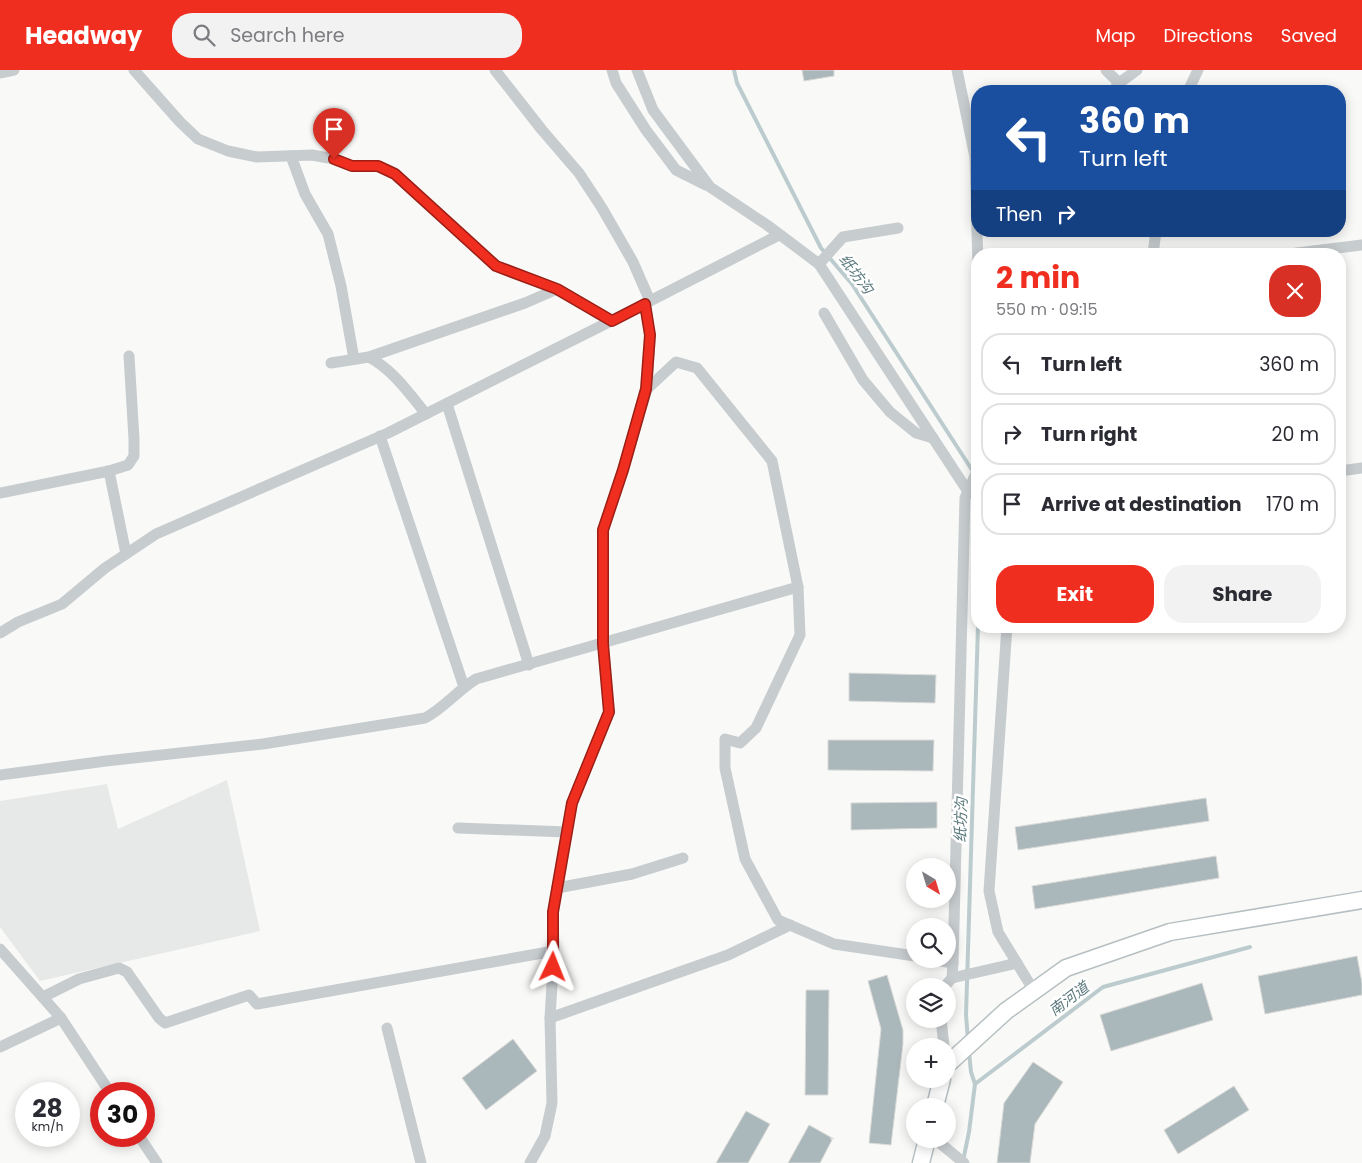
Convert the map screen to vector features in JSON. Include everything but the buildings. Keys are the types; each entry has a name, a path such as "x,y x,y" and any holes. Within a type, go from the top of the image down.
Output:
{"street":[{"path":"0,73 14,70"},
{"path":"134,70 180,122 198,139 228,152 257,157 312,155 334,159 352,166 378,166 395,174 496,266 557,289 612,321"},
{"path":"495,70 579,173 602,208 633,262 648,303 650,335 646,389 623,470 603,530 603,644 609,712 572,803 557,888 553,912 554,950 550,1018 552,1103 545,1136 530,1163"},
{"path":"612,70 616,84 646,130 676,170 710,187 779,235 826,257 933,438 969,486"},
{"path":"637,70 653,110 710,187"},
{"path":"957,70 971,128"},
{"path":"1106,70 1115,85"},
{"path":"1118,85 1137,70"},
{"path":"1191,85 1198,70"},
{"path":"291,156 305,194 328,234 338,271 354,359"},
{"path":"826,257 844,237 898,228"},
{"path":"0,633 18,622 62,604 105,568 156,534 380,436 447,404 779,235"},
{"path":"1338,248 1362,245"},
{"path":"331,363 369,357 557,289"},
{"path":"824,313 863,380 890,412 916,433 933,438"},
{"path":"0,493 109,471 128,465 134,456 129,356"},
{"path":"369,357 384,365 426,414"},
{"path":"646,389 676,362 697,368 772,461 798,588 800,635 756,728 740,743 725,739 725,768 745,859 778,920 834,944 906,955"},
{"path":"447,404 529,664"},
{"path":"380,436 464,687"},
{"path":"1346,470 1362,468"},
{"path":"109,471 126,554"},
{"path":"954,918 965,498 971,482"},
{"path":"0,775 106,760 263,744 425,718 436,712 476,679 798,588"},
{"path":"1007,633 989,891 998,932 1034,991"},
{"path":"458,828 567,832"},
{"path":"557,888 632,874 682,858"},
{"path":"956,1051 987,1028 1006,1011 1066,968 1170,932 1362,900"},
{"path":"550,1018 728,955 790,925"},
{"path":"0,949 61,1018 103,1082"},
{"path":"43,997 78,979 119,968 126,972 159,1018 165,1023 249,995 257,1004 554,950"},
{"path":"956,979 1018,963"},
{"path":"0,1047 61,1018"},
{"path":"387,1028 421,1163"},
{"path":"147,1147 157,1163"},
{"path":"921,1163 925,1148"},
{"path":"946,1148 964,1163"}],"shaded area":[{"path":"227,780 260,931 40,981 0,927 0,801 107,784 118,829"}],"waterway":[{"name":"纸坊沟","path":"734,70 737,83 821,248 852,284 971,468"},
{"name":"纸坊沟","path":"968,1040 966,1015 978,633"},
{"name":"南河道","path":"975,1084 1103,987 1250,947"},
{"name":"纸坊沟","path":"963,1161 975,1084 971,1072 969,1052"}],"route":[{"path":"334,159 352,166 378,166 395,174 496,266 557,289 612,321 645,304 650,335 646,389 623,470 603,530 603,644 609,712 572,803 553,912 553,967"}]}
